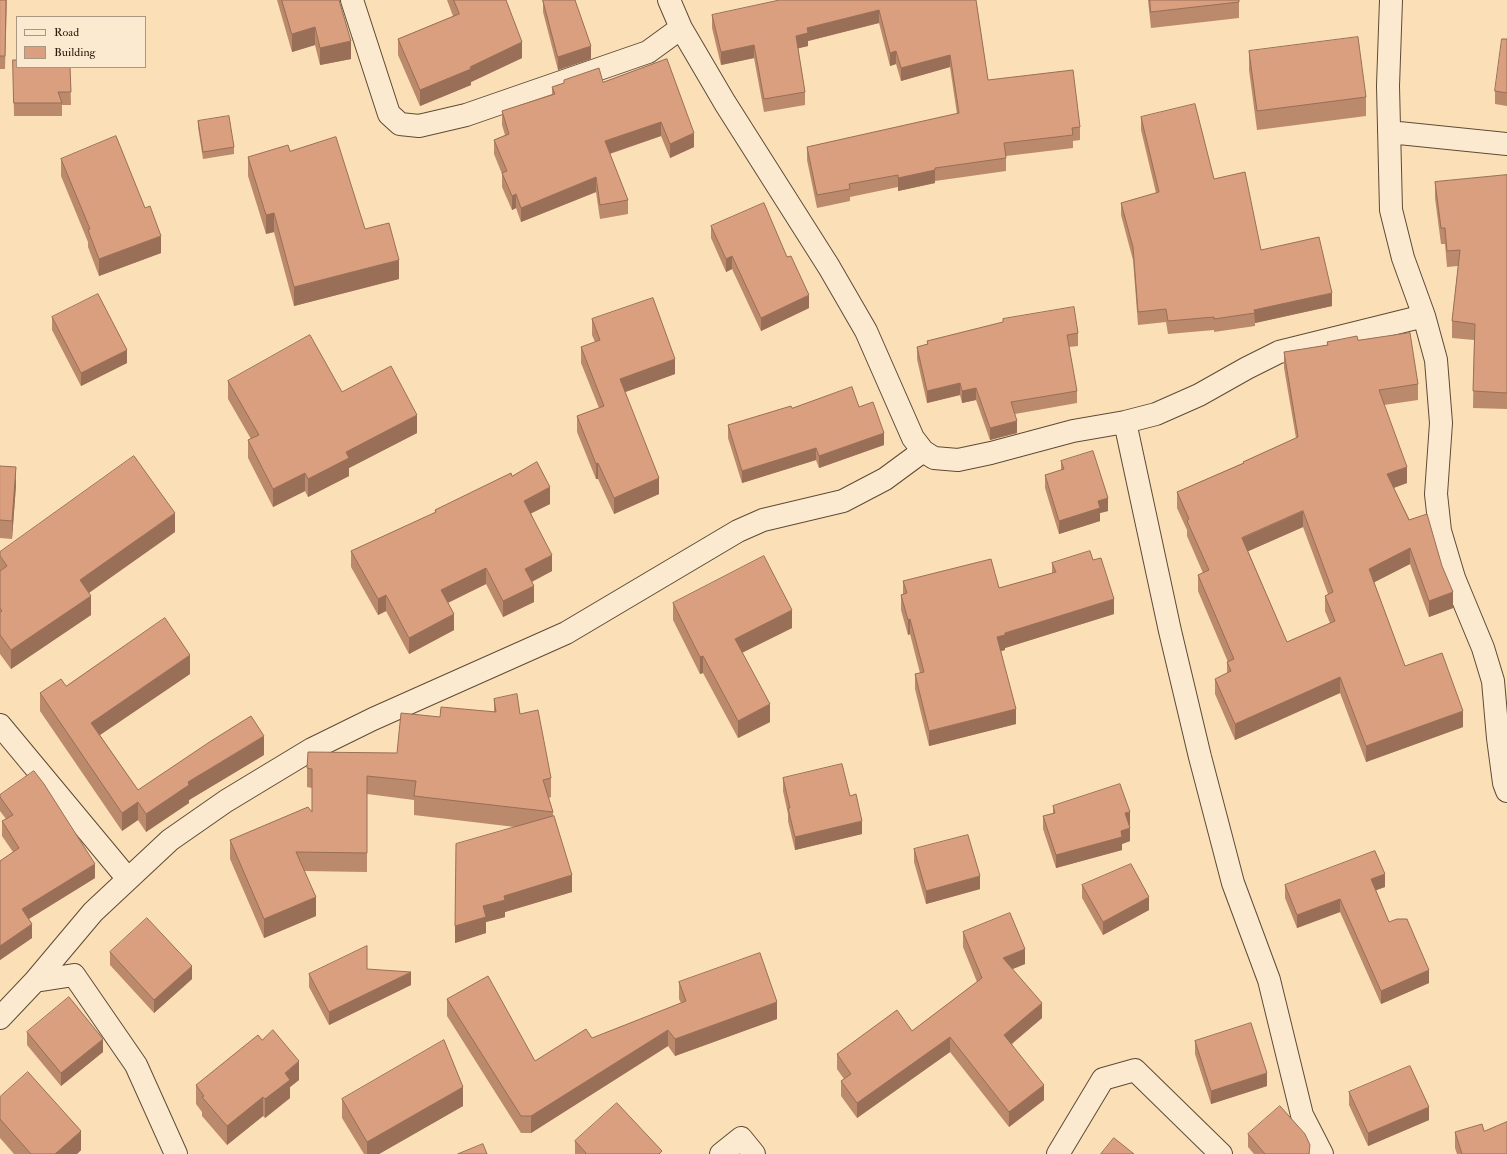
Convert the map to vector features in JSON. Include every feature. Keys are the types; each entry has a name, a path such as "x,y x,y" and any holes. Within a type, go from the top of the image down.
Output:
{"street":[{"path":"352,0 389,114 400,124 419,126 466,115 648,52 681,28"},
{"path":"669,0 681,28 725,103 829,267 866,331 913,438 923,451 934,458 958,460 991,453 1073,431 1126,422 1156,414 1198,395 1279,352 1424,316"},
{"path":"1391,0 1388,86 1391,210 1403,258 1424,316 1436,360 1441,423 1436,494 1440,531 1454,578 1483,648 1493,681 1498,738 1504,782 1507,791"},
{"path":"1389,132 1507,144"},
{"path":"1126,422 1172,639 1200,757 1233,884 1269,980 1302,1115 1322,1154"},
{"path":"0,1018 35,981 93,912 170,840 226,801 312,749 373,718 566,633 738,531 764,520 843,501 885,479 923,451"},
{"path":"0,725 128,879"},
{"path":"35,981 74,975 136,1065 176,1154"},
{"path":"1058,1154 1103,1079 1135,1070 1221,1154"},
{"path":"721,1154 741,1138 754,1154"}],"building":[{"path":"0,0 6,0 5,56 0,56"},
{"path":"282,0 339,0 351,41 320,48 315,27 292,34"},
{"path":"454,0 506,0 522,42 470,67 471,69 420,90 398,39 459,14"},
{"path":"543,0 575,0 591,46 558,57"},
{"path":"780,0 976,0 988,80 1073,70 1080,127 1072,128 1073,135 1004,143 1006,158 935,168 935,170 898,178 898,175 849,184 850,189 817,195 807,147 959,113 950,55 901,68 896,51 890,53 879,10 807,28 808,33 796,36 805,92 764,99 754,45 721,52 712,15"},
{"path":"1150,0 1239,0 1239,2 1151,12"},
{"path":"1358,37 1366,97 1257,111 1249,51"},
{"path":"1502,39 1507,39 1507,93 1495,91"},
{"path":"667,59 694,133 670,144 661,122 605,141 628,200 600,205 596,177 521,208 516,194 512,196 502,173 507,171 494,140 509,134 502,111 555,94 552,87 564,83 564,80 599,68 603,82"},
{"path":"13,60 16,60 16,68 70,68 71,92 58,92 62,103 14,103"},
{"path":"1195,104 1214,179 1245,172 1261,250 1319,237 1332,293 1254,310 1255,313 1214,319 1214,317 1168,321 1166,309 1138,312 1133,247 1121,203 1159,192 1141,117"},
{"path":"229,116 234,147 203,152 198,121"},
{"path":"116,136 145,208 150,206 161,236 99,259 88,230 90,229 61,159"},
{"path":"336,137 365,229 389,223 399,260 294,287 274,213 266,215 248,157 288,145 290,151"},
{"path":"1507,175 1507,393 1473,391 1475,324 1452,321 1460,250 1447,251 1445,228 1441,228 1435,182"},
{"path":"764,203 787,257 791,256 809,295 761,318 732,256 726,259 711,226"},
{"path":"98,294 127,350 81,373 52,317"},
{"path":"653,298 675,359 620,379 659,478 614,498 598,463 596,464 577,416 604,406 581,347 600,340 592,319"},
{"path":"1074,307 1078,333 1067,335 1077,391 1011,402 1017,421 990,428 976,388 962,391 960,383 927,391 917,347 928,344 927,341 1003,322 1003,319"},
{"path":"1410,333 1418,384 1379,390 1407,467 1387,474 1409,520 1427,514 1442,566 1453,592 1429,601 1410,548 1369,569 1405,666 1442,653 1463,711 1366,746 1340,677 1235,724 1215,679 1231,671 1227,662 1234,659 1198,575 1209,570 1187,521 1189,519 1177,492 1244,463 1243,462 1298,437 1284,352 1328,345 1327,342 1357,336 1358,340","holes":["1303,511 1333,592 1325,596 1335,621 1287,642 1242,538"]},
{"path":"310,335 342,392 391,366 417,415 346,452 349,458 308,479 305,473 273,489 248,440 259,435 228,381"},
{"path":"852,387 859,407 873,402 884,433 819,456 816,448 742,471 728,425 791,406 792,408"},
{"path":"1093,451 1108,498 1098,501 1100,508 1059,521 1045,475 1064,469 1061,461"},
{"path":"134,456 175,513 80,580 91,596 11,650 0,635 0,612 2,611 0,608 0,571 7,566 0,556 0,552"},
{"path":"537,462 550,487 524,501 552,555 525,569 534,586 503,601 486,568 441,590 454,614 409,638 386,595 378,599 351,551 436,512 435,510 511,473 512,476"},
{"path":"0,466 16,467 12,521 0,520"},
{"path":"1090,551 1093,560 1101,558 1114,599 1005,633 1005,635 997,637 1016,709 929,731 915,674 924,672 910,619 908,620 901,595 907,593 903,581 991,559 999,588 1056,572 1052,563"},
{"path":"764,556 792,610 735,639 770,704 738,721 703,656 700,657 673,603"},
{"path":"165,618 190,655 91,723 138,790 251,716 264,736 188,782 189,785 146,814 138,802 122,813 40,693 61,679 66,686"},
{"path":"517,694 520,714 538,710 551,778 543,780 553,812 414,796 416,781 367,776 367,853 296,852 316,897 264,919 230,840 308,807 312,812 312,769 307,768 308,752 397,753 401,713 440,717 441,707 496,712 494,699"},
{"path":"842,764 850,796 856,794 862,821 795,837 783,778"},
{"path":"34,771 44,784 95,864 22,909 32,924 0,946 0,861 19,848 2,821 13,815 0,795"},
{"path":"1120,784 1130,812 1125,813 1130,828 1121,831 1122,837 1056,855 1043,816 1055,813 1053,806"},
{"path":"554,816 572,875 504,896 505,900 483,906 486,917 455,926 456,844"},
{"path":"968,835 980,876 926,891 914,849"},
{"path":"1375,851 1385,874 1371,879 1389,922 1397,919 1407,919 1429,970 1381,991 1340,899 1297,915 1285,885"},
{"path":"1131,864 1149,897 1103,922 1082,885"},
{"path":"1010,913 1025,949 1003,958 1042,1003 1004,1035 1044,1085 1009,1112 950,1037 857,1103 841,1081 851,1074 837,1054 897,1010 912,1031 982,978 963,932"},
{"path":"147,918 192,966 154,1000 110,952"},
{"path":"367,946 367,969 411,972 329,1012 309,974"},
{"path":"760,953 777,1002 675,1039 668,1030 531,1116 521,1116 447,999 488,976 535,1061 586,1029 592,1038 686,1001 679,982"},
{"path":"69,997 103,1039 61,1073 27,1032"},
{"path":"1251,1023 1267,1073 1211,1091 1195,1041"},
{"path":"273,1030 299,1061 285,1073 290,1080 265,1099 263,1097 227,1126 202,1097 204,1096 196,1085 258,1035 262,1040"},
{"path":"444,1040 463,1087 367,1142 342,1099"},
{"path":"1410,1066 1429,1107 1368,1133 1349,1092"},
{"path":"28,1072 81,1131 55,1154 31,1154 0,1119 0,1097"},
{"path":"617,1103 662,1151 659,1154 585,1154 586,1153 575,1141"},
{"path":"1280,1106 1305,1134 1310,1145 1309,1154 1265,1154 1248,1134"},
{"path":"1507,1122 1507,1154 1462,1154 1455,1132 1482,1124 1484,1131"},
{"path":"1114,1138 1134,1154 1101,1154"},
{"path":"483,1144 487,1154 458,1154"}]}
